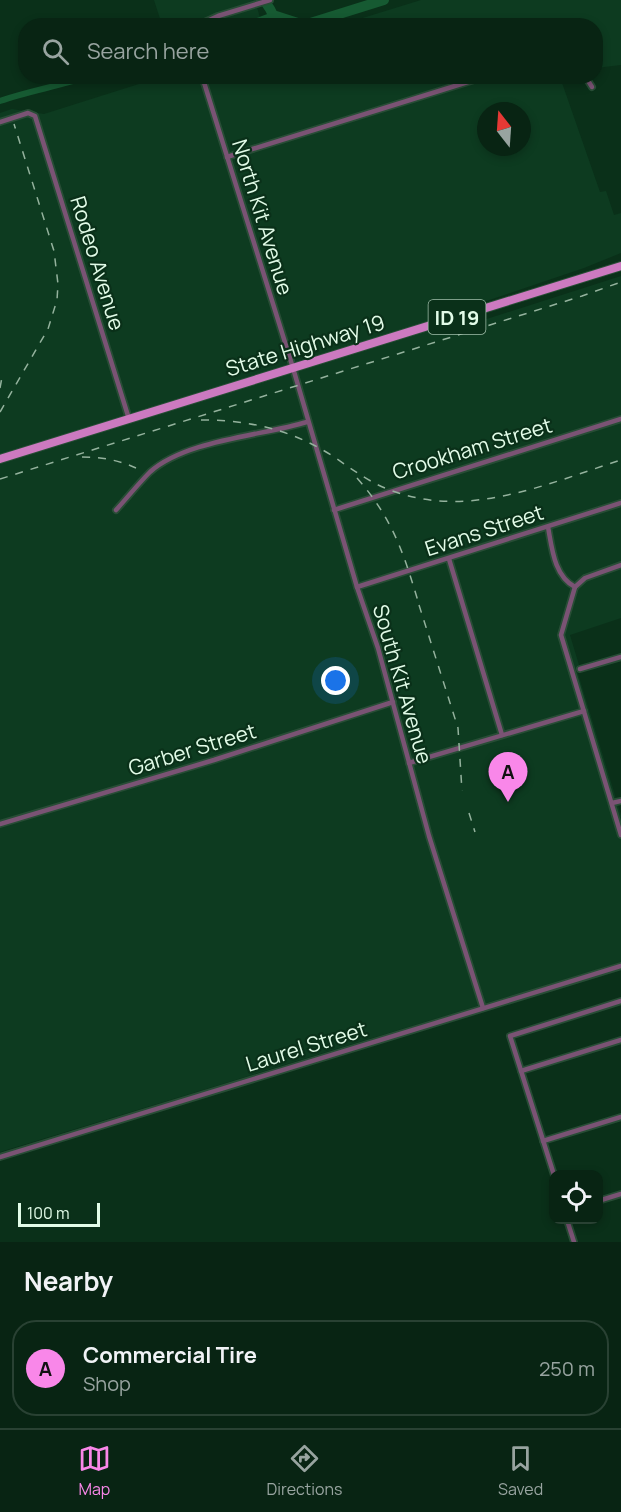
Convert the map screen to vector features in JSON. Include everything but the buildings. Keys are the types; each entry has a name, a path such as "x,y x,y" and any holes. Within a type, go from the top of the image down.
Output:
{"main road":[{"name":"State Highway 19","path":"0,459 621,266"}],"street":[{"path":"214,18 270,0"},
{"name":"North Kit Avenue","path":"204,84 293,368"},
{"path":"227,157 461,84"},
{"name":"Rodeo Avenue","path":"0,122 28,113 35,116 129,419"},
{"name":"South Kit Avenue","path":"293,368 357,587 378,648 429,836 483,1008"},
{"name":"Crookham Street","path":"334,510 621,419"},
{"path":"116,510 151,472 167,460 205,445 281,430 308,422"},
{"name":"Evans Street","path":"357,587 621,503"},
{"path":"548,527 556,565 566,582 575,587"},
{"path":"449,559 502,735"},
{"path":"621,565 585,578 575,587 561,635 621,835"},
{"path":"580,669 621,657"},
{"name":"Garber Street","path":"0,824 214,760 393,702"},
{"path":"409,763 584,711"},
{"path":"612,804 621,801"},
{"name":"Laurel Street","path":"0,1157 621,966"},
{"path":"552,1170 510,1036 621,1001"},
{"path":"521,1071 621,1040"},
{"path":"543,1141 621,1117"},
{"path":"603,1199 621,1194"},
{"path":"568,1224 574,1242"}],"shaded area":[{"path":"154,0 255,0 260,18 160,18"},
{"path":"421,0 621,0 621,65 603,67 603,18 363,18"},
{"path":"139,84 562,84 600,192 606,191 614,215 621,213 621,253 469,307 474,323 621,276 621,618 570,635 579,665 576,667 621,815 621,962 0,1152 0,113 12,109 44,114"}],"waterway":[{"path":"264,0 273,15 282,18"},
{"path":"326,18 384,0"},
{"path":"265,18 273,15"},
{"path":"0,101 63,84"}],"railway":[{"path":"0,412 48,329 57,300 58,284 54,251 14,124"},
{"path":"0,479 621,282"},
{"path":"0,388 2,377"},
{"path":"201,420 252,424 284,432 316,446 382,487 419,498 448,501 478,500 507,495 536,488 621,460"},
{"path":"82,457 110,460 136,468"},
{"path":"357,478 388,521 407,566 418,601"},
{"path":"419,605 458,728 462,791"},
{"path":"469,813 475,832"}],"place":[{"name":"Commercial Tire","path":"508,802"}]}
